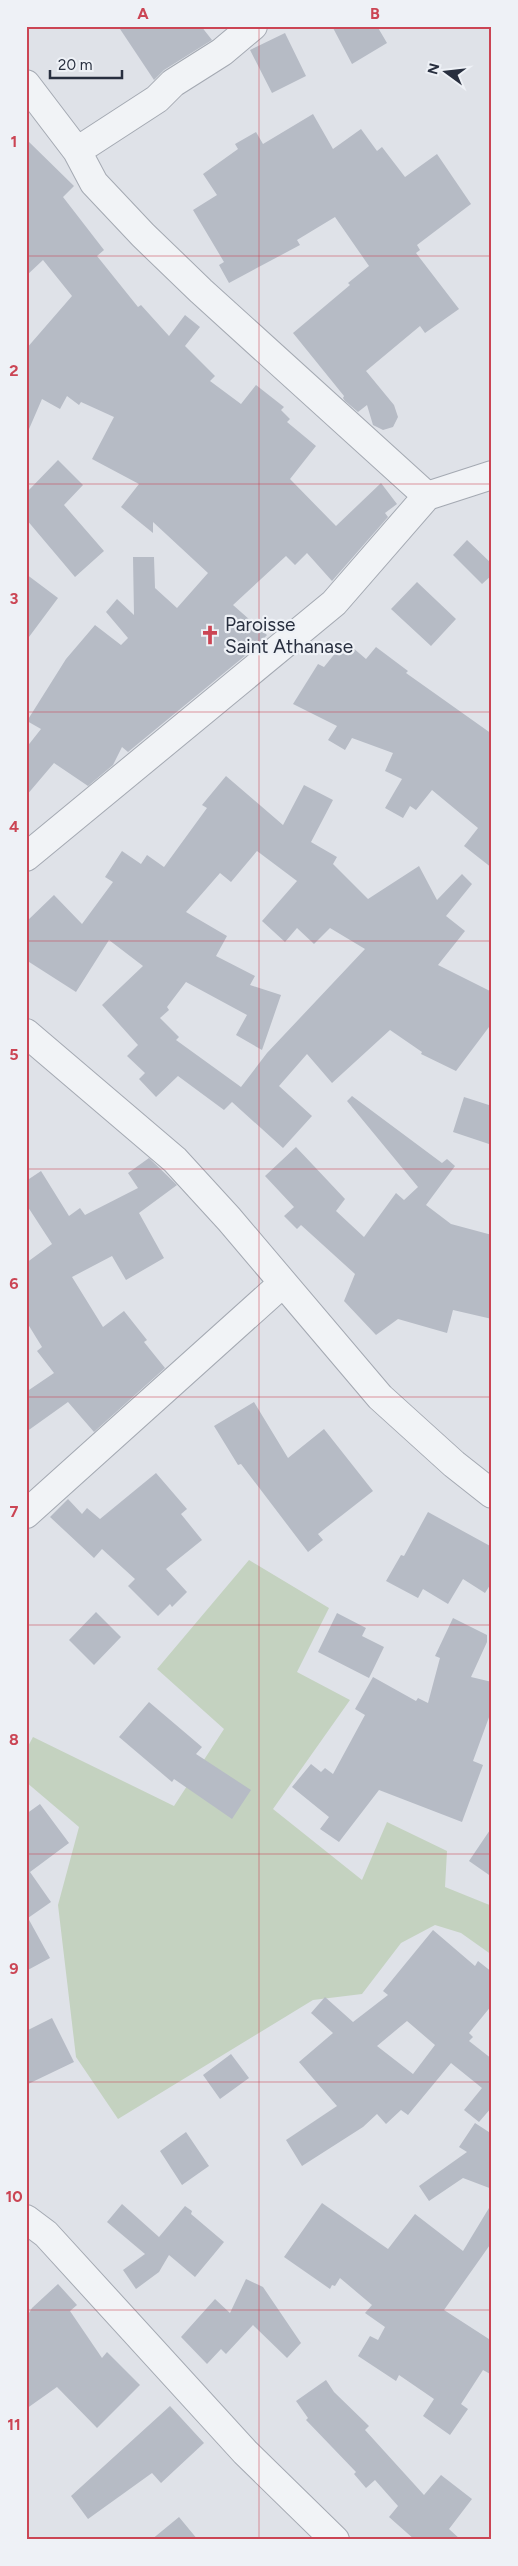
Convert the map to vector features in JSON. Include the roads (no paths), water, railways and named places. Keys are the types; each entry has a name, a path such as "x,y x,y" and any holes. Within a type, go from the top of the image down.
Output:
{"street":[{"path":"77,151 158,99 172,83 222,52 253,26"},
{"path":"26,84 77,151 94,183 143,235 201,291 427,496"},
{"path":"26,857 334,603 427,496 492,475"},
{"path":"26,1033 175,1160 380,1397 454,1464 492,1494"},
{"path":"26,1514 283,1283"},
{"path":"26,2219 46,2234 245,2452 335,2540"}],"place":[{"name":"Paroisse Saint Athanase","path":"210,635"}]}
